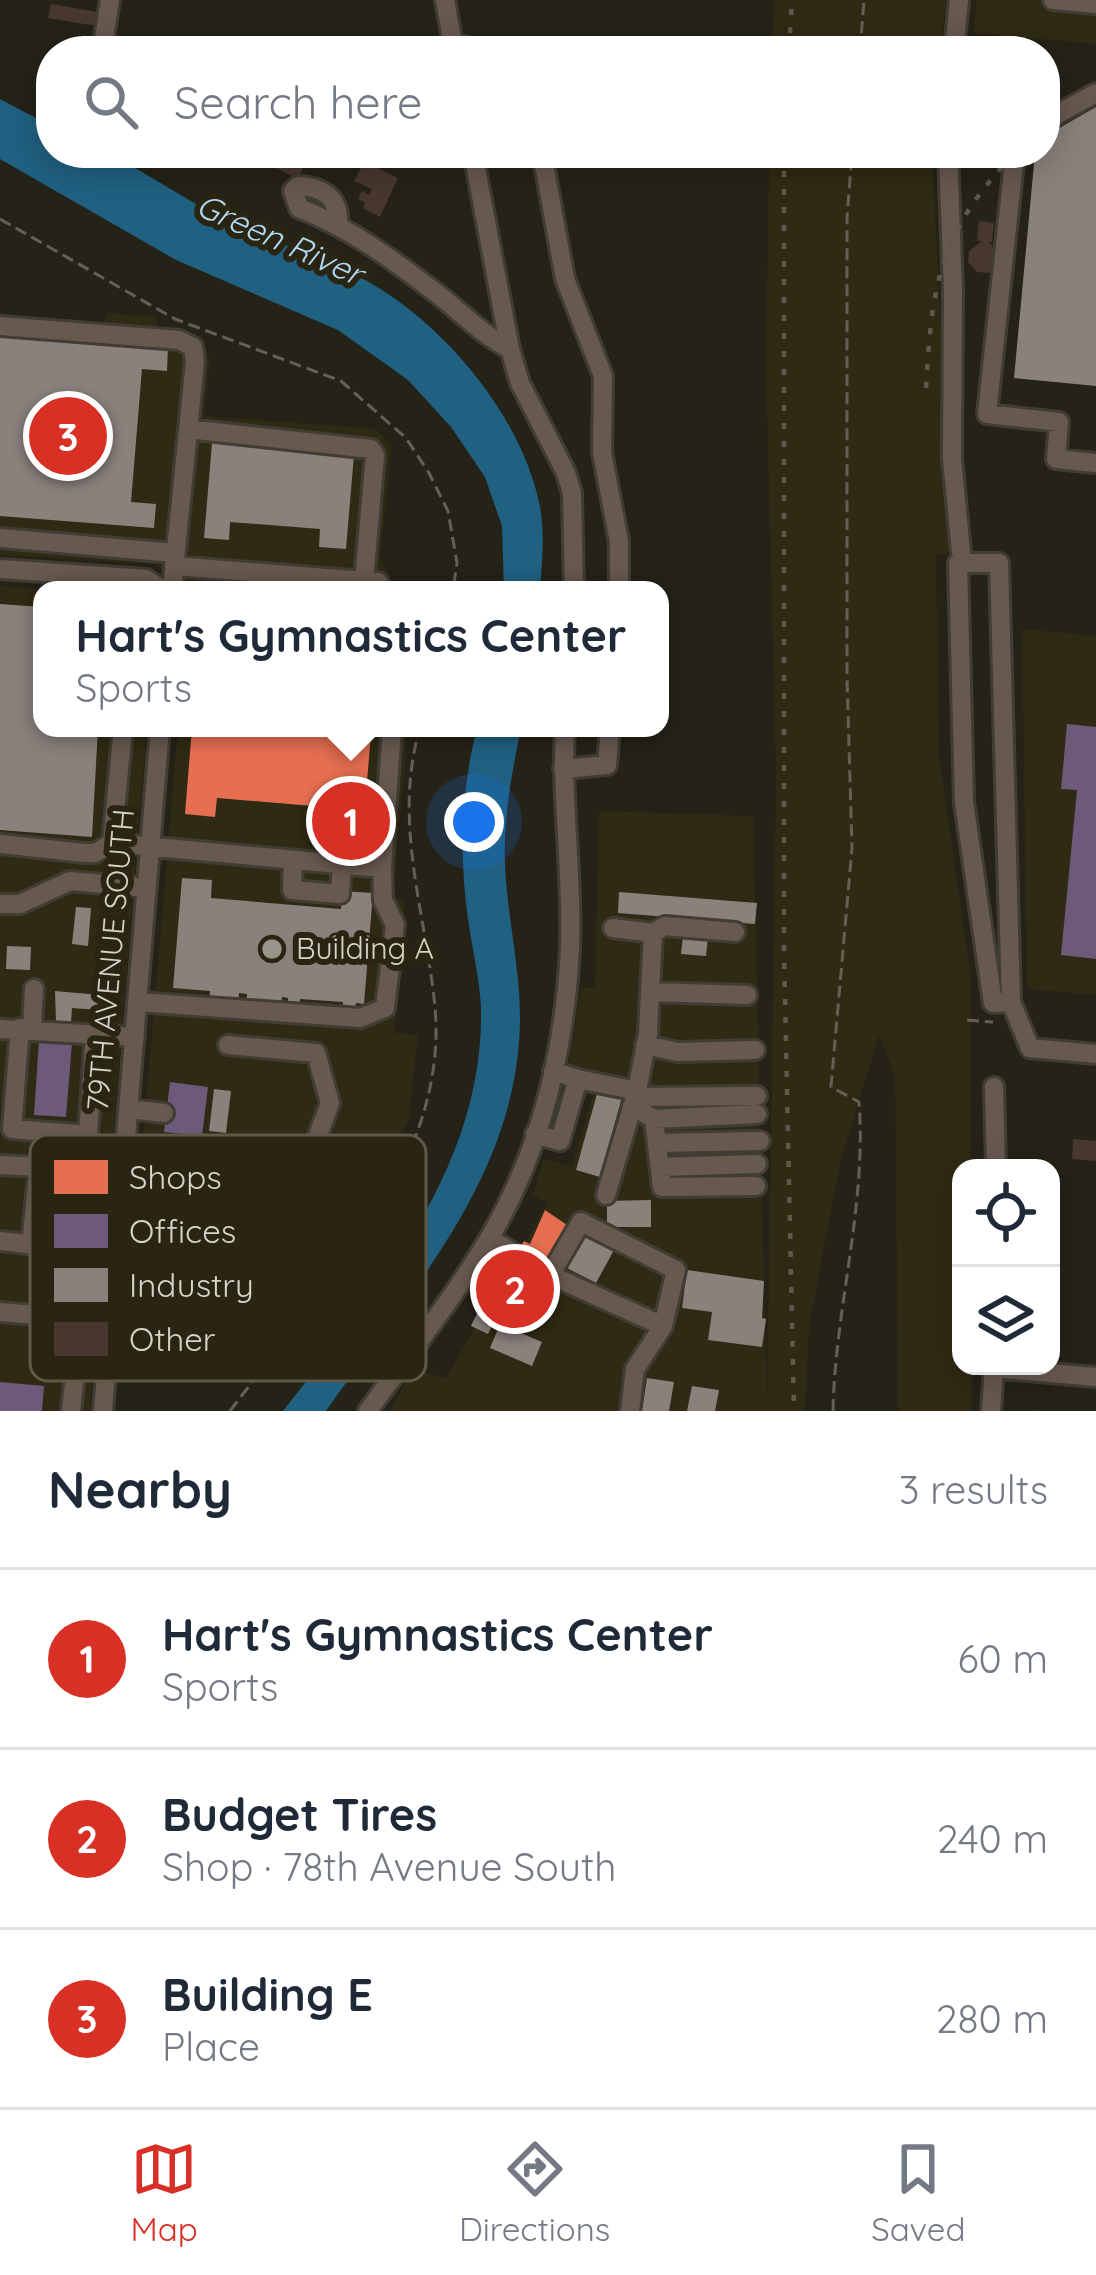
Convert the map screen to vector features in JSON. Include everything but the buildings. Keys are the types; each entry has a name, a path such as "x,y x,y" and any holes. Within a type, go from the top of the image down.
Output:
{"street":[{"path":"104,36 110,0"},
{"path":"446,0 452,36"},
{"path":"955,36 959,0"},
{"path":"1053,0 1096,4"},
{"path":"1060,113 1096,93"},
{"path":"476,168 510,349 534,413 566,473 575,518 574,581"},
{"path":"545,168 565,279 603,376 601,440 620,542 619,581"},
{"path":"949,168 952,458 961,552"},
{"path":"1013,168 987,414 1059,422 1056,459 1096,463"},
{"path":"338,222 436,292 489,338 510,349"},
{"path":"0,326 179,340 193,346 169,581"},
{"path":"188,429 370,449 375,454 364,580"},
{"path":"0,538 371,581"},
{"path":"1011,1002 993,1003 964,802 958,563 999,563 1011,1002 1030,1048 1096,1054"},
{"path":"0,569 150,581"},
{"path":"112,843 122,737"},
{"name":"79TH AVENUE SOUTH","path":"128,1135 159,737"},
{"path":"138,1002 360,1018 385,1008 395,925 383,900 382,868 391,737"},
{"path":"426,1328 489,1238 514,1190 553,1071 566,992 571,919 565,737"},
{"path":"563,769 607,766 609,737"},
{"path":"0,844 95,853 112,843 382,868"},
{"path":"293,860 292,890 324,893 340,894 342,864"},
{"path":"0,904 20,904 70,881 147,888"},
{"path":"613,928 653,932 664,926 735,932"},
{"path":"606,1195 645,1045 653,932"},
{"path":"34,989 17,1029 12,1129 88,1135 94,1047"},
{"path":"651,992 747,994"},
{"path":"17,1029 135,1037"},
{"path":"228,1045 316,1053 330,1103 318,1135"},
{"path":"645,1045 678,1052 755,1050"},
{"path":"553,1071 634,1098 757,1105 654,1119"},
{"path":"535,1134 560,1141 578,1078"},
{"path":"994,1087 996,1159"},
{"path":"634,1098 654,1119 662,1187 756,1186"},
{"path":"129,1109 164,1113"},
{"path":"659,1143 760,1142"},
{"path":"661,1166 757,1164"},
{"path":"0,1165 30,1167"},
{"path":"550,1276 580,1222 676,1270 663,1326 635,1370 630,1411"},
{"path":"489,1238 550,1276 663,1326"},
{"path":"0,1241 30,1245"},
{"path":"0,1312 30,1315"},
{"path":"1060,1373 1096,1376"},
{"path":"991,1411 993,1375"},
{"path":"70,1411 74,1381"},
{"name":"79TH AVENUE SOUTH","path":"103,1411 106,1381"},
{"path":"368,1411 389,1381"}],"path":[{"path":"861,36 864,0"},
{"path":"833,1411 838,1321 861,1148 859,1102 831,1087 852,848 847,678 851,168"},
{"path":"0,219 175,320 341,381 406,437 430,473 448,511 457,563 455,581"},
{"path":"417,737 411,757 410,854 436,1041 427,1107 418,1135"},
{"path":"967,1021 993,1022"},
{"path":"230,1411 252,1381"}],"shaded area":[{"path":"775,0 946,0 942,36 772,36"},
{"path":"976,0 1096,0 1096,44 1060,41 1060,36 974,33"},
{"path":"769,168 933,168 952,553 936,555 939,754 971,980 971,1159 952,1159 952,1375 972,1375 972,1411 898,1411 895,1075 879,1036 841,1159 809,1327 805,1411 389,1411 407,1381 426,1381 426,1372 445,1379 548,1203 533,1195 544,1159 572,1167 597,1080 568,1070 581,988 595,988 599,811 753,816 767,1406 776,773 766,370"},
{"path":"106,313 157,317 157,328 176,331 206,349 210,360 204,416 376,429 392,446 380,558 392,581 176,581 155,564 0,555 0,315 104,324"},
{"path":"0,586 33,589 33,737 146,737 113,1135 30,1135 30,1381 93,1381 90,1411 0,1411"},
{"path":"1022,629 1096,636 1096,995 1027,989"},
{"path":"177,737 407,737 393,899 405,901 394,1033 418,1035 409,1119 402,1135 143,1135"}],"water":[{"path":"0,99 36,118 36,168 134,168 228,221 356,275 417,316 472,372 515,437 540,507 541,581 504,581 502,526 485,477 451,427 408,380 338,330 176,260 0,159"},
{"path":"475,737 519,737 505,847 520,1018 515,1075 501,1129 481,1180 426,1272 426,1210 464,1123 477,1067 481,1009 463,847"},
{"path":"306,1381 348,1381 326,1411 283,1411"}],"railway":[{"path":"790,36 792,0"},
{"path":"1060,119 1096,98"},
{"path":"784,168 784,952 794,1411"},
{"path":"926,388 932,318 944,261 970,208 1002,168"}],"place":[{"name":"Building E","path":"68,436"},
{"name":"Hart's Gymnastics Center","path":"351,821"},
{"name":"Building A","path":"272,949"},
{"name":"Budget Tires","path":"515,1289"}],"water label":[{"name":"Green River","path":"280,239"}]}
